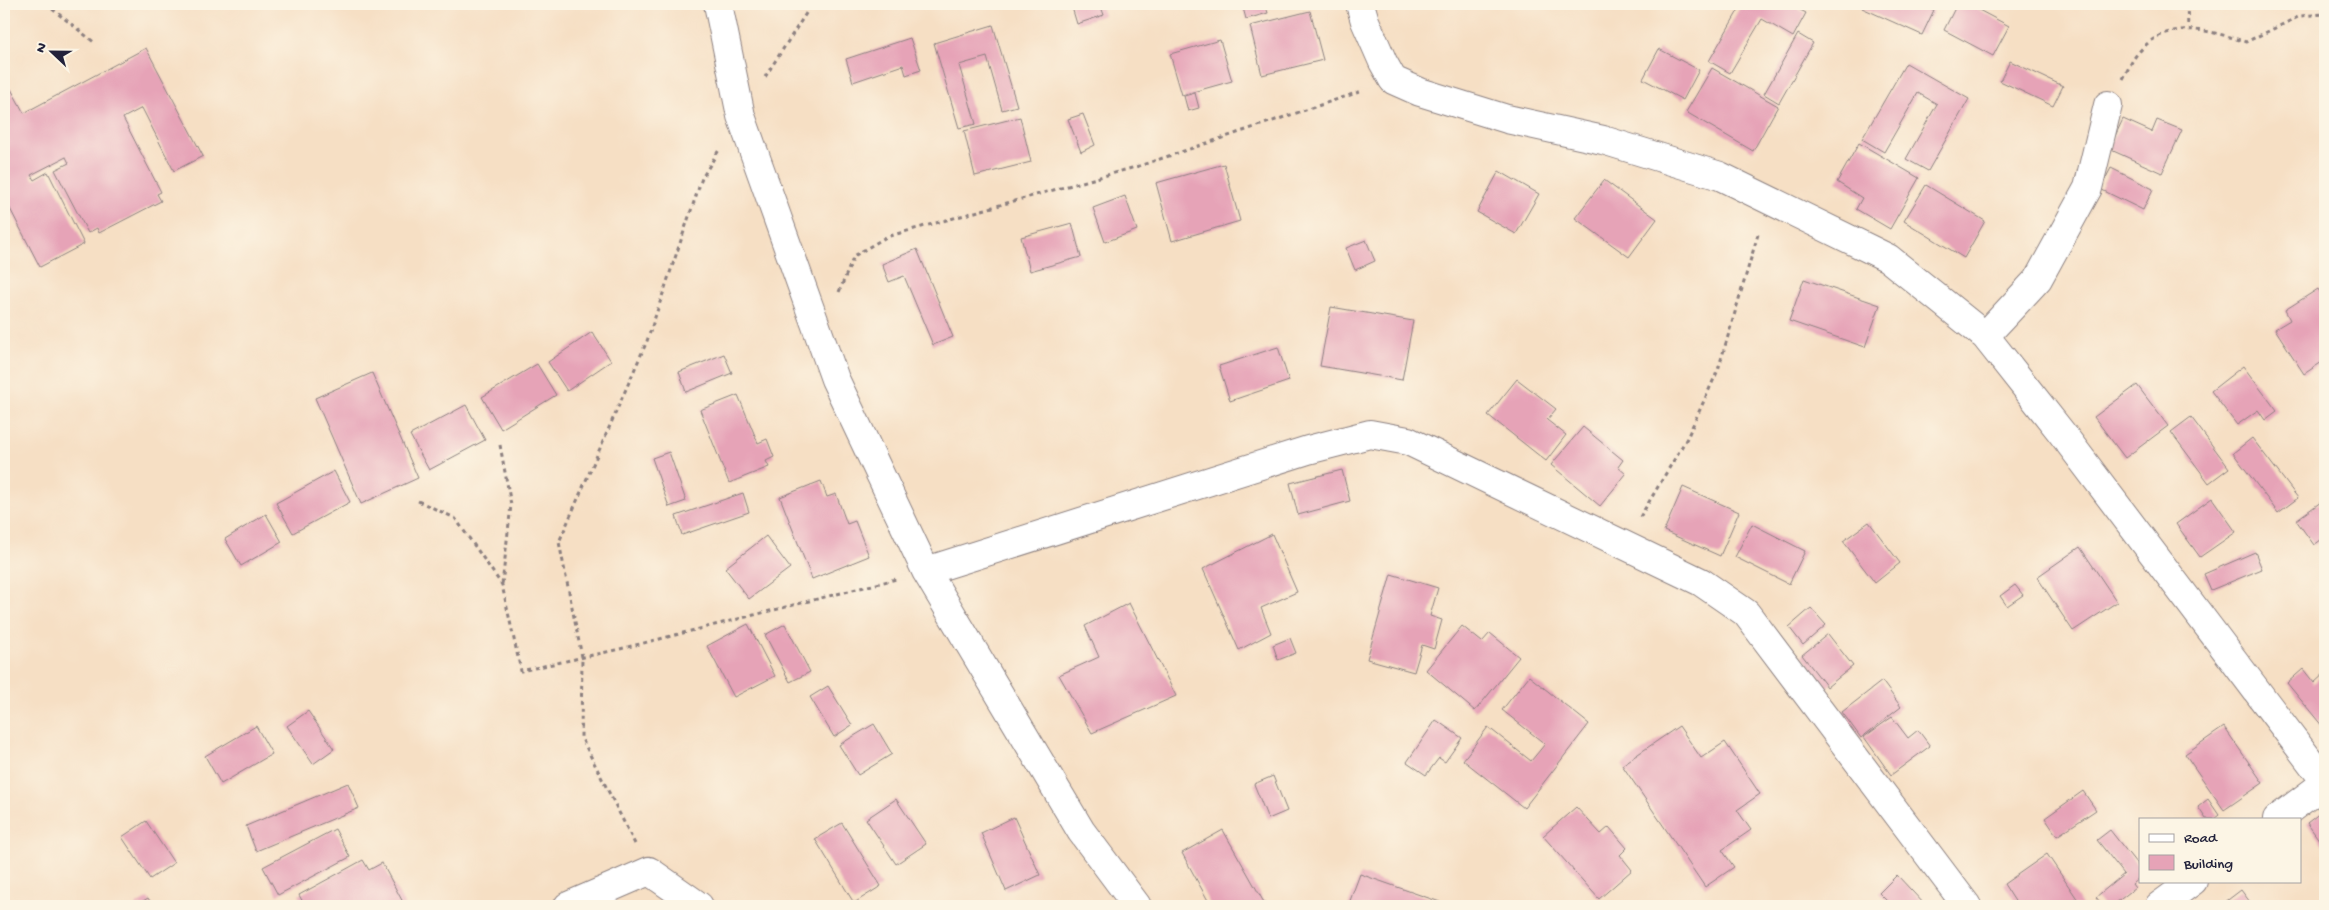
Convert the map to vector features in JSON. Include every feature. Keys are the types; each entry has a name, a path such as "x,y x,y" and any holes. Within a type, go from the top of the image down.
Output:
{"street":[{"path":"718,4 741,116 834,379 926,571 1081,831 1137,906"},
{"path":"1360,4 1383,62 1393,80 1420,92 1507,119 1603,140 1711,174 1888,258 1985,336 2061,432 2325,782 2278,818"},
{"path":"1985,336 2038,279 2088,188 2108,105"},
{"path":"926,571 1308,450 1370,434 1408,441 1701,582 1746,613 1967,906"},
{"path":"568,906 650,871 699,906"},
{"path":"2159,906 2192,882"}],"path":[{"path":"46,4 95,43"},
{"path":"650,871 581,738 582,658 559,542 647,341 702,178 812,4"},
{"path":"2187,4 2188,28"},
{"path":"2108,105 2139,52 2161,33 2188,28 2223,34 2246,42 2300,16 2325,14"},
{"path":"838,295 854,256 886,238 1138,166 1393,80"},
{"path":"1623,544 1687,438 1718,370 1768,200"},
{"path":"500,445 511,505 502,585 522,671 582,658 926,571"},
{"path":"418,501 455,518 502,585"}],"building":[{"path":"1071,4 1100,4 1104,15 1077,24"},
{"path":"1242,4 1265,4 1268,13 1246,19"},
{"path":"1742,4 1789,4 1806,13 1793,37 1762,19 1730,73 1709,61"},
{"path":"1864,4 1920,4 1934,10 1922,35 1862,8"},
{"path":"1927,4 1939,4 1937,8"},
{"path":"1957,4 1981,4 1977,9 2009,26 1993,56 1944,30"},
{"path":"1310,11 1323,60 1262,75 1250,26"},
{"path":"993,25 1017,106 1002,110 987,57 959,65 976,124 959,128 934,43"},
{"path":"1798,34 1813,43 1779,103 1764,94"},
{"path":"910,38 921,70 906,75 903,65 853,82 846,59"},
{"path":"1220,40 1232,81 1182,95 1170,54"},
{"path":"146,48 203,156 174,171 142,108 123,118 161,192 157,194 161,201 99,233 97,228 88,233 55,170 69,163 66,157 31,175 34,180 48,172 84,244 40,267 4,197 4,93 11,89 24,113"},
{"path":"1659,49 1699,70 1683,100 1643,79"},
{"path":"2010,61 2063,86 2053,106 2000,81"},
{"path":"1906,63 1969,99 1928,171 1906,159 1937,104 1918,93 1884,152 1862,139"},
{"path":"1712,68 1778,106 1753,151 1686,112"},
{"path":"1195,93 1199,108 1188,111 1184,96"},
{"path":"1083,114 1095,145 1081,152 1068,119"},
{"path":"1020,117 1031,162 975,176 964,131"},
{"path":"2123,119 2152,132 2157,120 2182,130 2162,173 2109,149"},
{"path":"1859,143 1919,178 1890,229 1856,209 1862,198 1837,182"},
{"path":"1224,164 1240,221 1172,241 1156,183"},
{"path":"2111,168 2153,189 2143,210 2100,189"},
{"path":"1499,171 1539,194 1516,234 1477,212"},
{"path":"1604,180 1657,219 1629,257 1575,218"},
{"path":"1926,185 1985,221 1964,258 1904,221"},
{"path":"1125,196 1137,230 1105,242 1093,208"},
{"path":"1072,223 1081,257 1030,271 1021,237"},
{"path":"1366,240 1375,261 1355,270 1346,248"},
{"path":"917,249 953,337 933,345 904,276 889,282 882,264"},
{"path":"1804,279 1880,305 1865,347 1789,321"},
{"path":"2318,289 2325,297 2325,360 2304,374 2275,329 2290,320 2285,310"},
{"path":"1331,307 1413,321 1402,380 1320,366"},
{"path":"592,332 611,361 567,391 548,362"},
{"path":"1278,347 1289,381 1230,401 1219,366"},
{"path":"724,354 732,373 686,392 679,372"},
{"path":"537,364 556,395 501,429 482,397"},
{"path":"2243,366 2277,411 2265,420 2258,410 2237,425 2211,391"},
{"path":"372,373 418,478 361,504 315,398"},
{"path":"1517,379 1556,409 1547,420 1566,435 1546,461 1488,415"},
{"path":"2137,385 2168,426 2125,458 2094,417"},
{"path":"738,395 758,443 767,439 774,457 766,461 769,467 729,483 700,410"},
{"path":"466,405 485,440 429,470 410,435"},
{"path":"2191,417 2229,468 2209,483 2171,432"},
{"path":"1583,427 1623,460 1618,467 1626,474 1600,506 1551,465"},
{"path":"2252,438 2298,498 2278,513 2233,453"},
{"path":"669,452 686,501 669,507 652,458"},
{"path":"1342,470 1350,501 1298,515 1290,483"},
{"path":"334,471 350,502 293,533 276,503"},
{"path":"821,481 827,497 836,494 847,524 855,521 869,556 812,579 780,497"},
{"path":"1683,487 1739,512 1720,556 1664,531"},
{"path":"743,493 749,512 682,535 676,516"},
{"path":"2212,498 2236,532 2200,557 2176,524"},
{"path":"2325,499 2325,537 2314,545 2296,520"},
{"path":"266,514 282,542 241,566 225,539"},
{"path":"1869,522 1900,563 1875,583 1843,541"},
{"path":"1752,524 1805,551 1789,584 1735,557"},
{"path":"1272,534 1297,592 1261,608 1271,633 1239,650 1203,569"},
{"path":"766,536 790,568 749,599 725,568"},
{"path":"2080,547 2117,602 2073,631 2037,577"},
{"path":"2255,552 2262,569 2211,590 2204,574"},
{"path":"1391,574 1438,588 1430,616 1442,620 1434,649 1422,645 1414,672 1367,659"},
{"path":"2015,585 2023,595 2007,606 2000,596"},
{"path":"1129,603 1176,696 1092,733 1059,675 1099,657 1085,626"},
{"path":"1811,608 1826,625 1803,645 1789,627"},
{"path":"748,624 775,676 734,697 707,646"},
{"path":"785,624 810,672 790,682 765,635"},
{"path":"1462,626 1482,642 1490,633 1519,657 1475,711 1426,670"},
{"path":"1828,634 1853,666 1827,687 1802,655"},
{"path":"1290,638 1296,653 1278,660 1273,645"},
{"path":"2303,669 2314,683 2325,673 2325,725 2323,727 2287,683"},
{"path":"1529,676 1589,724 1524,808 1463,760 1488,727 1531,761 1545,744 1502,710"},
{"path":"1882,681 1901,707 1861,738 1842,712"},
{"path":"828,686 852,725 834,737 810,697"},
{"path":"308,711 334,749 313,764 287,726"},
{"path":"1892,717 1908,738 1918,730 1930,746 1891,775 1864,737"},
{"path":"1436,720 1462,738 1445,762 1439,758 1426,775 1407,762"},
{"path":"874,724 892,754 858,775 839,745"},
{"path":"256,726 272,754 221,784 205,756"},
{"path":"1679,726 1701,758 1725,742 1760,794 1737,810 1751,830 1722,850 1734,867 1705,887 1622,765"},
{"path":"2224,727 2263,783 2224,810 2185,754"},
{"path":"1273,776 1287,811 1268,819 1254,784"},
{"path":"348,783 359,808 256,851 246,826"},
{"path":"2083,791 2096,810 2057,836 2045,818"},
{"path":"896,799 926,844 896,864 866,819"},
{"path":"2208,799 2219,815 2215,818 2205,818 2198,807"},
{"path":"1576,807 1601,834 1609,827 1627,848 1620,855 1632,870 1599,899 1543,836"},
{"path":"2325,809 2325,848 2307,823"},
{"path":"1014,817 1040,875 1006,891 981,833"},
{"path":"146,821 174,863 150,879 122,837"},
{"path":"842,823 881,886 854,903 815,839"},
{"path":"335,829 350,857 278,895 263,867"},
{"path":"1223,830 1266,906 1211,906 1182,853"},
{"path":"2110,830 2139,867 2139,878 2132,884 2135,888 2112,906 2103,906 2096,897 2124,874 2097,840"},
{"path":"2047,854 2082,906 2018,906 2004,884"},
{"path":"363,860 369,870 382,863 405,906 305,906 299,895"},
{"path":"1360,874 1440,902 1438,906 1348,906"},
{"path":"1897,875 1926,906 1892,906 1879,893"},
{"path":"2241,890 2253,906 2220,906"},
{"path":"148,898 153,906 135,906"}]}
